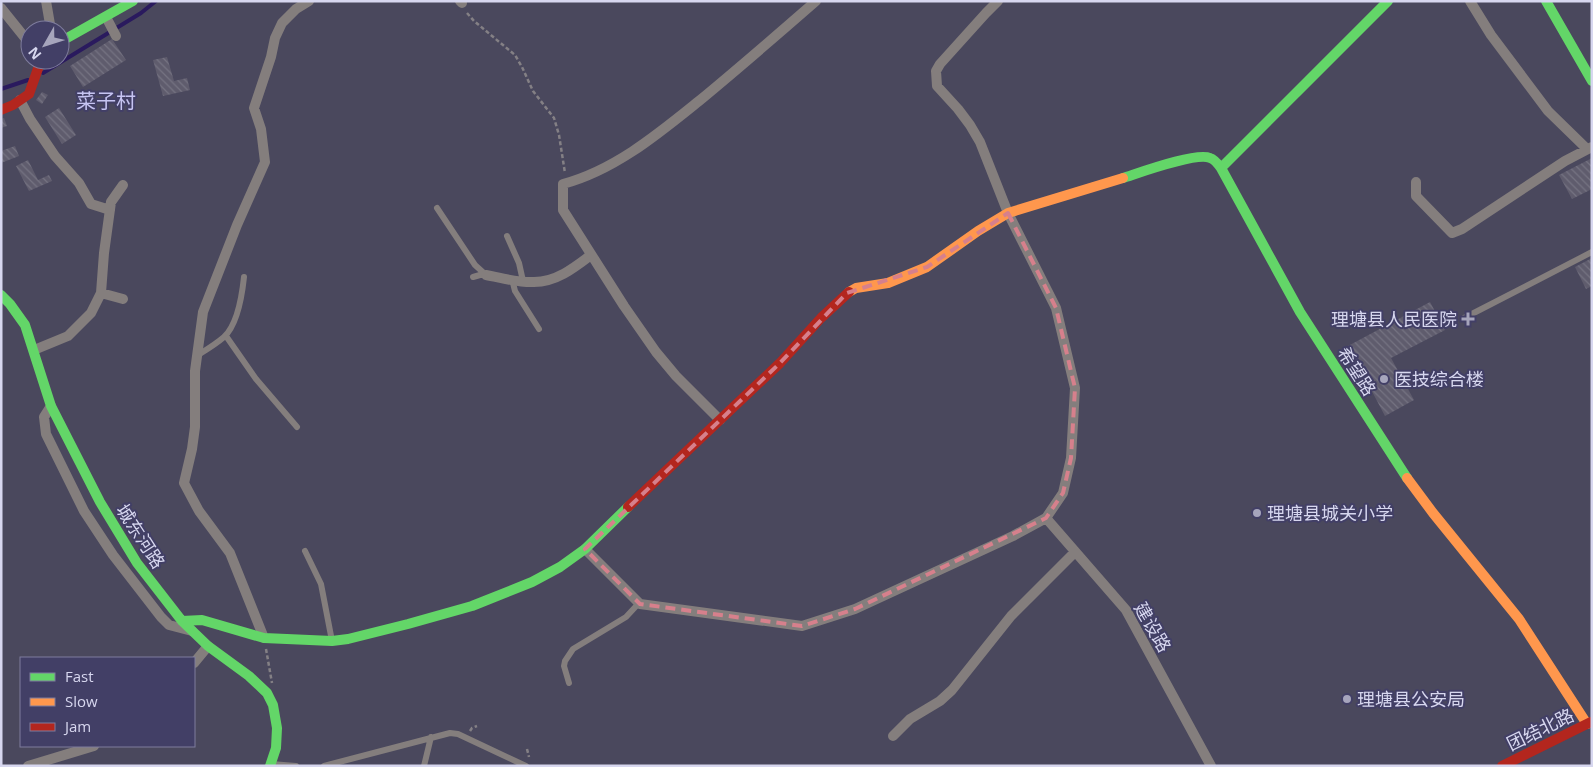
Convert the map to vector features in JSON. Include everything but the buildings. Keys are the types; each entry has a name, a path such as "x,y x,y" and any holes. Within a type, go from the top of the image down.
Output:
{"street":[{"path":"46,1 49,20"},
{"path":"70,38 108,22 133,1"},
{"path":"264,638 230,553 199,511 184,483 192,449 194,371 198,355 200,329 209,295 265,162 261,128 254,108 271,57 275,38 282,23 296,9 309,1"},
{"path":"720,420 676,376 638,328 563,210 563,184 597,172 638,148 730,76 816,1"},
{"path":"585,549 639,603 802,626 855,609 1013,536 1046,518 1063,493 1071,458 1075,388 1056,308 1008,213 980,142 958,109 937,86 936,77 936,71 940,64 998,1"},
{"path":"182,621 202,620 264,638 332,641 348,639 471,606 539,578 585,549 780,363 847,293 856,288 888,283 928,267 978,231 1008,213 1161,166 1203,156 1212,158 1220,168 1388,1"},
{"path":"1416,182 1416,196 1452,233 1462,229 1565,161 1590,148 1548,112 1491,35 1470,1"},
{"path":"1546,1 1592,81"},
{"path":"1,8 20,32"},
{"path":"108,22 116,36"},
{"path":"1,110 29,94 37,70"},
{"path":"20,100 55,156 80,183 91,204 110,210"},
{"name":"希望路","path":"1220,168 1300,312 1405,475 1433,513 1519,619 1589,723"},
{"path":"34,350 68,336 91,313 102,293 104,253 110,210 112,202 123,185"},
{"path":"486,275 534,282 552,279 564,275 591,255"},
{"path":"102,293 123,299"},
{"name":"城东河路","path":"1,295 25,325 50,406 100,502 137,563 182,621 208,646 267,693 273,705 277,728 276,748 271,765"},
{"path":"50,406 44,417 46,434 84,511 113,555 160,617 169,625 192,630"},
{"name":"建设路","path":"1046,518 1126,610 1211,766"},
{"path":"893,736 910,718 940,701 952,690 1011,616 1076,552"},
{"path":"195,662 208,646"},
{"name":"团结北路","path":"1502,766 1589,723"},
{"path":"28,766 91,747"}],"lane":[{"path":"437,208 475,265 486,275"},
{"path":"508,236 519,263 522,281"},
{"path":"1464,318 1592,252"},
{"path":"473,277 486,275"},
{"path":"198,355 226,336 237,313 244,277"},
{"path":"512,279 515,291 539,329"},
{"path":"226,336 256,379 297,427"},
{"path":"305,552 321,584 332,641"},
{"path":"569,683 564,666 573,649 626,616 639,603"},
{"path":"324,766 450,733 458,734 526,766"},
{"path":"424,766 431,737"},
{"path":"271,765 296,766"}],"path":[{"path":"461,2 474,21 515,56 533,91 554,118 566,175 563,184"},
{"path":"264,638 272,681 273,705"}],"highlighted area":[{"path":"1008,213 1056,308 1075,388 1071,458 1063,493 1046,518 855,609 802,626 640,604 585,549 780,363 847,293 927,267"}],"waterway":[{"path":"43,73 141,13 156,1"},
{"path":"1,89 28,80"}],"traffic: fast":[{"path":"70,36 133,1"},
{"path":"1221,168 1388,1"},
{"path":"1546,1 1592,81"},
{"path":"1123,178 1193,158 1210,158 1216,162 1300,312 1407,478"},
{"path":"1,295 25,325 51,406 100,502 137,563 182,621 208,646 249,676 267,693 273,705 277,728 276,748 270,766"},
{"path":"182,621 202,620 264,638 332,641 348,639 408,624 472,606 532,582 560,567 585,549 628,507"}],"traffic: slow":[{"path":"849,292 856,288 888,283 927,267 978,231 1008,213 1123,178"},
{"path":"1407,478 1519,619 1587,724"}],"traffic: jam":[{"path":"1,110 13,105 29,94 37,70"},
{"path":"628,507 780,363 821,318 849,292"},
{"path":"1502,766 1591,722"}],"place":[{"name":"理塘县人民医院","path":"1468,319"},
{"name":"医技综合楼","path":"1384,379"},
{"name":"理塘县城关小学","path":"1257,513"},
{"name":"理塘县公安局","path":"1347,699"}],"district":[{"name":"菜子村","path":"106,100"}]}
